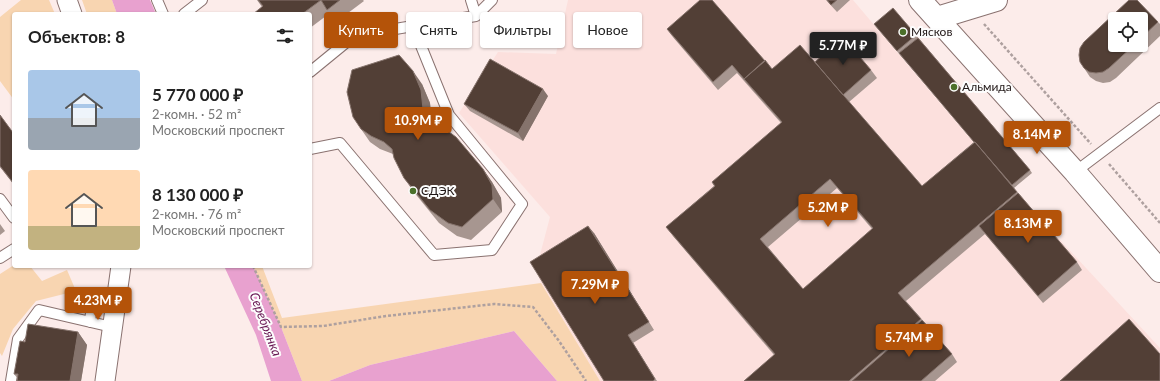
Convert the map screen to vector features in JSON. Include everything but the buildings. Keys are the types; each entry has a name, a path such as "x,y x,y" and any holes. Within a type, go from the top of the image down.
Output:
{"main road":[{"path":"920,0 1075,172 1160,271"},
{"path":"937,18 996,0"}],"street":[{"path":"67,0 71,12"},
{"path":"105,381 121,268"}],"lane":[{"path":"157,0 162,12"},
{"path":"187,12 202,0"},
{"path":"471,0 476,16"},
{"path":"472,17 476,16 492,0"},
{"path":"312,70 354,36 406,27"},
{"path":"312,150 340,143 434,255 492,250 522,204 449,115 421,48"},
{"path":"1075,172 1160,108"},
{"path":"0,199 12,215"},
{"path":"0,258 12,250"},
{"path":"90,322 93,294"},
{"path":"11,381 18,339 38,310 112,327"}],"path":[{"path":"969,8 1160,223"},
{"path":"254,268 281,327 323,326 386,316 494,304 533,307 559,341 586,381"}],"shaded area":[{"path":"21,0 49,0 54,12 12,12 12,97 0,81 0,17"},
{"path":"82,0 112,0 116,12 86,12"},
{"path":"568,0 853,0 1013,189 1160,348 1160,381 600,381 541,283 536,270 550,217 459,113 498,52 556,54 557,48 565,48 565,14"},
{"path":"12,266 12,268 32,268 42,281 67,270 76,291 36,301 13,329 2,356 0,353 0,274"},
{"path":"254,268 263,268 282,318 541,283 600,381 557,381 514,331 370,365 329,381 302,381 281,327"}],"water":[{"path":"112,0 150,0 155,12 116,12"},
{"name":"Серебрянка","path":"225,268 254,268 281,327 302,381 271,381 256,335"},
{"path":"514,331 557,381 329,381 370,365"}],"place":[{"name":"Мясков","path":"903,32"},
{"name":"Альмида","path":"954,87"},
{"name":"СДЭК","path":"413,191"}]}
